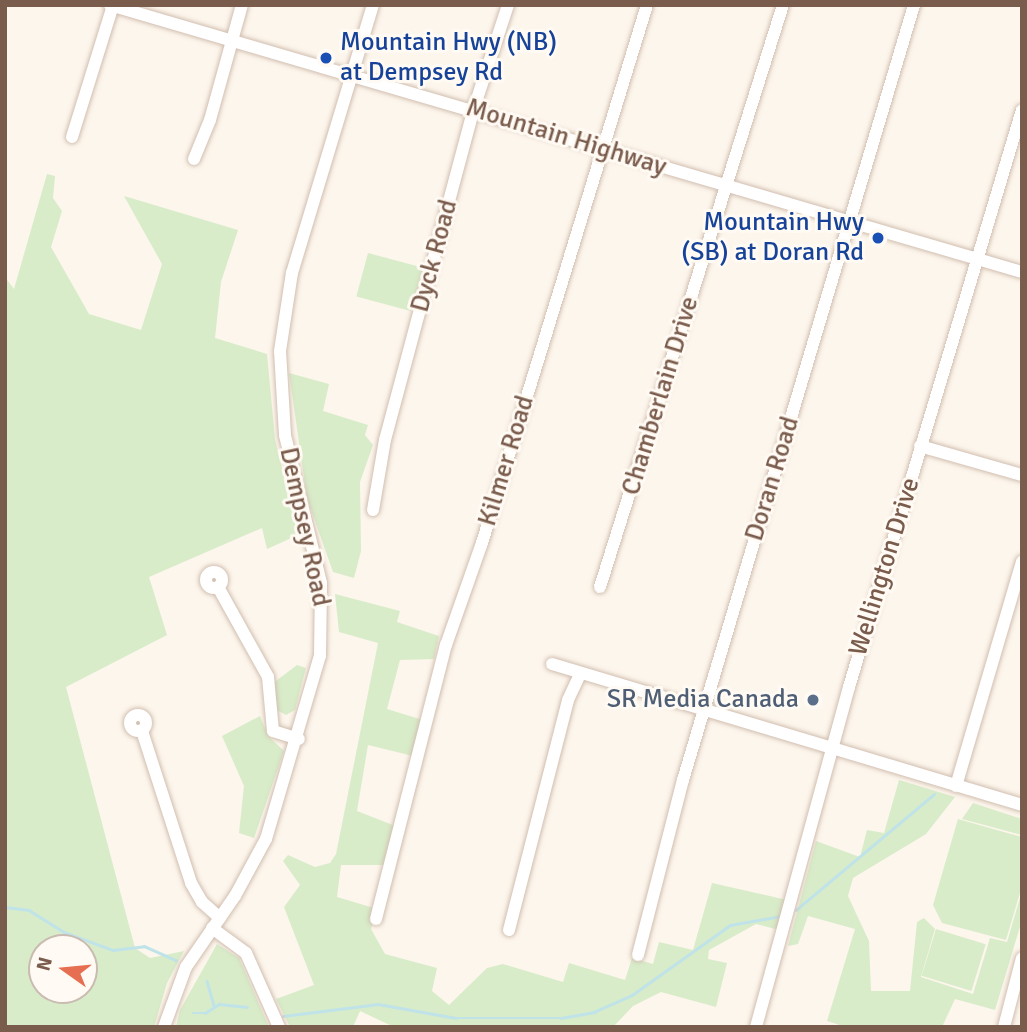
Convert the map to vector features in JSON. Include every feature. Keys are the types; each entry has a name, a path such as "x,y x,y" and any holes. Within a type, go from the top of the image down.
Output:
{"street":[{"path":"194,159 210,120 242,5"},
{"name":"Dempsey Road","path":"164,1027 177,985 266,839 299,739 320,656 324,611 321,583 285,435 280,351 292,273 373,5"},
{"name":"Dyck Road","path":"373,510 385,440 473,111 508,5"},
{"name":"Kilmer Road","path":"376,919 446,645 604,151 647,5"},
{"name":"Chamberlain Drive","path":"600,587 783,5"},
{"name":"Doran Road","path":"639,955 704,713 847,221 914,5"},
{"path":"72,137 112,6"},
{"name":"Mountain Highway","path":"112,6 1022,272"},
{"name":"Wellington Drive","path":"756,1027 832,750 920,446 1022,110"},
{"path":"920,446 1022,475"},
{"path":"956,786 1022,562"},
{"path":"218,587 268,677 273,731 299,739"},
{"path":"552,664 704,713 1022,805"},
{"path":"509,930 568,700 580,674"},
{"path":"142,731 191,883 216,923 246,953 279,1027"},
{"path":"1004,1027 1022,958"}],"green space":[{"path":"47,174 55,176 53,198 62,211 51,247 89,314 141,330 162,264 124,196 238,230 221,282 215,338 267,354 275,439 298,535 267,549 262,528 149,577 167,635 66,687 135,948 150,958 184,951 167,983 154,1027 5,1027 5,277 14,289"},
{"path":"368,253 425,268 413,312 356,296"},
{"path":"289,373 329,384 323,411 368,425 365,435 373,445 360,482 361,551 354,578 333,572 307,498"},
{"path":"335,594 400,611 397,622 439,636 434,659 400,660 387,709 426,721 417,757 368,745 357,811 398,827 389,865 341,865 337,897 377,909 371,929 385,954 437,968 432,991 449,1005 487,968 503,964 563,982 569,963 625,980 632,958 653,964 659,942 693,950 712,883 787,900 779,930 756,924 709,950 708,959 727,963 716,1007 661,992 633,1006 613,1027 394,1027 360,1011 353,1027 290,1027 276,999 314,985 284,907 300,885 283,861 288,855 315,867 330,863 336,854 378,643 339,632"},
{"path":"297,665 306,668 295,710 286,715 275,709 272,684"},
{"path":"260,716 268,736 284,751 254,838 239,833 244,786 222,736"},
{"path":"899,780 955,797 926,834 853,878 848,896 869,941 871,991 910,991 917,922 924,918 935,929 921,977 973,994 990,938 1007,942 1022,891 1022,920 995,1010 955,999 942,1027 846,1027 827,1021 855,929 808,916 798,944 788,946 816,841 860,857 867,830 884,833"},
{"path":"973,803 1022,819 1022,835 962,819"},
{"path":"958,819 1022,837 1022,886 1006,940 942,923 933,905"},
{"path":"936,929 986,944 971,991 922,976"},
{"path":"217,944 239,958 269,1027 176,1027 180,1010"}],"waterway":[{"path":"796,910 934,794"},
{"path":"5,907 29,910 64,932 113,950 144,946 176,960"},
{"path":"283,1016 378,1004 456,1018 561,1018 594,1012 632,995 730,925 781,916"},
{"path":"207,981 214,1005"},
{"path":"193,1013 205,1013 219,1004 247,1007"}],"place":[{"name":"Mountain Hwy (NB) at Dempsey Rd","path":"326,58"},
{"name":"Mountain Hwy (SB) at Doran Rd","path":"878,238"},
{"name":"SR Media Canada","path":"813,700"}]}
